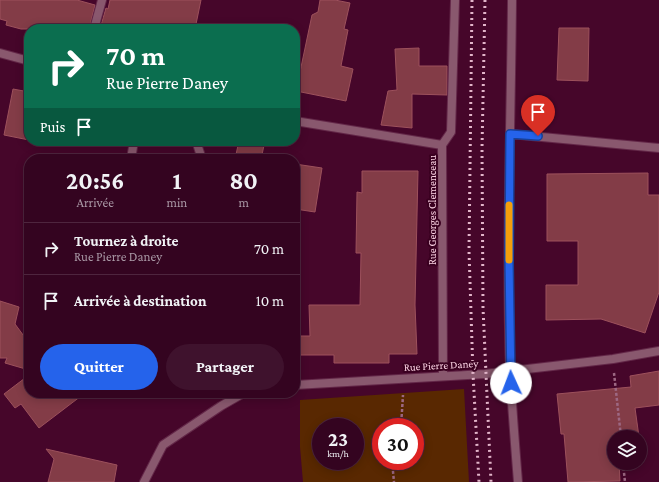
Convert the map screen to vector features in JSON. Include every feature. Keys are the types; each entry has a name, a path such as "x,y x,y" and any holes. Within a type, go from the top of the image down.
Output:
{"street":[{"path":"95,24 102,0"},
{"path":"442,145 451,132 455,0"},
{"path":"512,0 509,247 510,371 518,482"},
{"path":"0,53 24,60"},
{"name":"Rue Georges Clemenceau","path":"300,122 442,145 443,376"},
{"path":"510,134 659,148"},
{"name":"Rue Pierre Daney","path":"300,385 486,374 613,359 659,351"},
{"path":"144,482 162,445 235,398"}],"path":[{"path":"613,359 620,430"},
{"path":"402,378 402,418"},
{"path":"393,470 394,482"},
{"path":"624,470 625,482"}],"shaded area":[{"path":"464,389 469,482 303,482 300,447 300,400"}],"building":[{"path":"0,0 77,0 95,5 90,24 24,24 24,29 21,29 6,25 7,21 0,19"},
{"path":"110,0 201,0 196,24 101,24 106,8 108,9"},
{"path":"320,0 335,0 350,3 344,29 348,30 341,66 353,69 346,101 300,92 300,72 312,15 318,12"},
{"path":"559,28 589,28 588,81 557,80"},
{"path":"419,48 419,66 447,66 447,95 412,94 412,128 381,125 388,91 397,90 395,49"},
{"path":"13,89 24,91 24,139 4,135"},
{"path":"238,146 264,146 262,154 236,154"},
{"path":"300,165 322,168 315,212 300,210"},
{"path":"362,171 418,171 415,305 417,354 389,354 389,363 334,363 334,355 300,355 300,336 310,336 309,305 360,305 361,253 356,253 357,192 362,193"},
{"path":"648,173 648,195 659,195 659,292 645,333 601,319 546,320 546,285 578,285 578,241 547,241 547,174"},
{"path":"0,301 19,307 15,324 24,336 24,369 5,363 7,358 0,358"},
{"path":"659,371 659,405 635,408 638,430 607,430 607,470 619,470 620,481 568,482 564,434 561,434 557,394 631,387 630,376"},
{"path":"24,379 24,398 78,398 39,428 21,404 15,408 4,394"},
{"path":"46,449 117,465 114,482 48,482 54,459"}],"railway":[{"path":"472,0 469,251 473,374 479,482"},
{"path":"485,0 482,148 483,308 491,482"}],"slow traffic":[{"path":"509,205 509,260"}],"route":[{"path":"511,383 509,261 510,134 538,136"}]}
